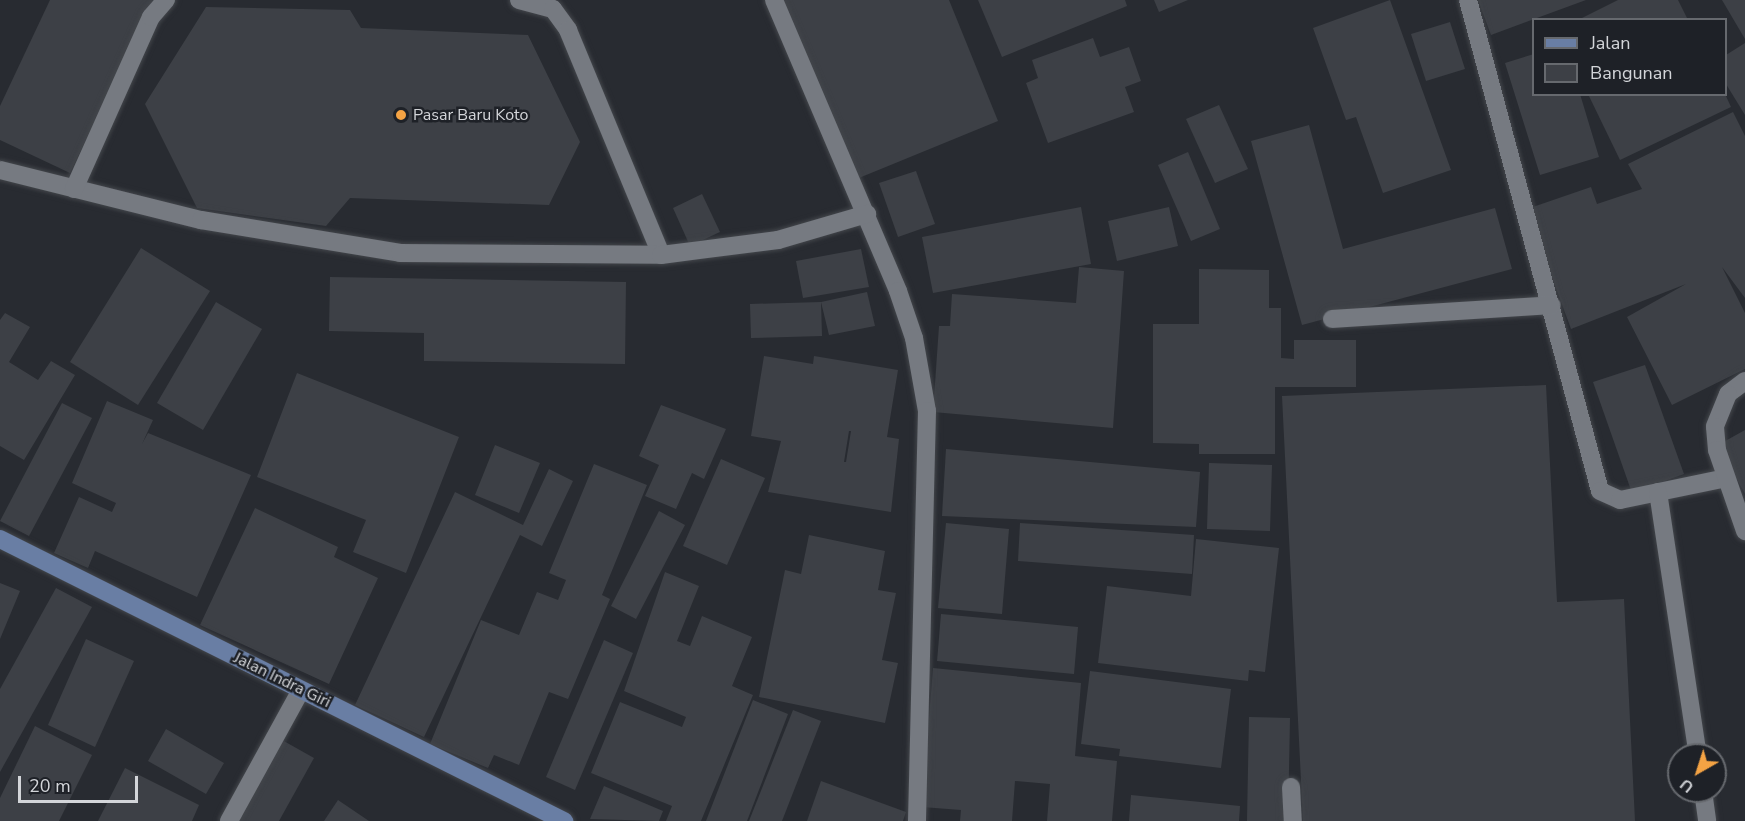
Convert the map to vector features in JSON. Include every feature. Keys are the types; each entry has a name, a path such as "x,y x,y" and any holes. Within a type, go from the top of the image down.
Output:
{"street":[{"path":"74,189 151,17 166,0"},
{"path":"519,0 553,9 568,30 661,255"},
{"path":"774,0 867,214 914,338 927,411 917,821"},
{"path":"1468,0 1552,305 1600,491 1620,500 1726,478"},
{"path":"0,170 201,220 400,252 661,255 778,240 867,214"},
{"path":"1332,319 1552,305"},
{"path":"1745,381 1728,394 1715,427 1726,478 1745,531"},
{"path":"1658,492 1696,743"},
{"name":"Jalan Indra Giri","path":"0,539 564,821"},
{"path":"229,821 301,690"},
{"path":"1291,787 1293,821"},
{"path":"1705,803 1707,821"}],"building":[{"path":"50,0 153,0 70,173 0,140 0,106"},
{"path":"781,0 949,0 998,121 854,180"},
{"path":"978,0 1125,0 1127,6 1002,57"},
{"path":"1154,0 1188,0 1159,12"},
{"path":"1390,0 1451,170 1383,193 1356,117 1346,120 1313,28"},
{"path":"1478,0 1586,0 1532,18 1491,35"},
{"path":"1618,0 1678,0 1687,18 1582,18"},
{"path":"1722,0 1745,0 1745,39"},
{"path":"206,7 350,10 361,28 528,35 580,142 549,205 350,198 326,226 197,208 145,104"},
{"path":"1450,22 1465,69 1426,81 1411,34"},
{"path":"1093,38 1100,57 1129,47 1141,81 1125,87 1134,112 1048,143 1026,83 1038,78 1032,60"},
{"path":"1745,43 1745,115 1727,86 1727,54"},
{"path":"1532,55 1532,96 1581,96 1599,157 1540,175 1505,63"},
{"path":"1589,96 1726,96 1731,107 1620,160"},
{"path":"1219,105 1248,169 1215,183 1186,119"},
{"path":"1733,112 1745,136 1745,298 1722,267 1745,313 1745,369 1672,405 1627,317 1686,284 1571,329 1527,209 1591,187 1597,204 1642,189 1628,164"},
{"path":"1309,125 1343,249 1495,208 1512,269 1302,325 1251,141"},
{"path":"1188,152 1220,229 1191,241 1158,165"},
{"path":"916,171 935,224 898,237 879,183"},
{"path":"702,194 720,232 690,246 673,208"},
{"path":"1081,207 1091,264 933,293 922,237"},
{"path":"1169,207 1178,246 1117,261 1108,221"},
{"path":"141,248 210,291 138,405 70,362"},
{"path":"861,249 869,287 803,298 796,261"},
{"path":"1079,267 1124,271 1113,428 933,412 939,326 950,326 952,294 1076,303"},
{"path":"1199,269 1269,270 1269,308 1281,308 1281,358 1294,359 1294,340 1356,340 1356,387 1275,387 1275,454 1199,454 1199,444 1153,443 1153,324 1199,324"},
{"path":"330,277 626,282 625,364 424,361 424,333 329,331"},
{"path":"867,292 875,326 829,335 821,302"},
{"path":"216,302 262,329 203,430 157,403"},
{"path":"821,302 822,336 751,338 750,304"},
{"path":"5,313 30,327 9,362 38,380 51,361 75,375 24,460 0,446 0,320"},
{"path":"764,356 813,364 814,356 898,370 887,437 899,439 891,512 768,492 781,441 751,436","holes":["849,431 851,431 846,462 844,462"]},
{"path":"1645,365 1684,474 1632,493 1593,382"},
{"path":"297,373 459,437 406,573 353,552 366,520 257,477"},
{"path":"1546,385 1557,602 1624,599 1635,821 1303,821 1282,396"},
{"path":"107,401 153,420 142,444 148,433 251,475 197,597 95,551 88,568 54,553 79,497 112,512 116,503 72,483"},
{"path":"62,403 92,418 29,536 0,521"},
{"path":"661,405 726,429 704,479 692,473 676,509 645,496 659,465 639,456"},
{"path":"1745,430 1745,494 1718,445"},
{"path":"495,445 540,463 519,513 475,495"},
{"path":"946,449 1200,472 1196,527 942,516"},
{"path":"721,459 765,478 727,565 683,546"},
{"path":"1209,463 1272,465 1270,531 1207,529"},
{"path":"594,464 647,485 602,595 610,599 568,699 549,692 519,765 494,755 488,768 430,744 481,620 519,635 537,592 558,600 566,580 549,573"},
{"path":"549,469 573,481 542,546 520,535 424,737 355,705 455,492 523,525"},
{"path":"255,508 338,547 334,557 378,578 329,684 200,625"},
{"path":"659,511 685,525 636,619 611,606"},
{"path":"946,523 1009,529 1002,614 938,608"},
{"path":"1020,523 1194,535 1192,574 1018,561"},
{"path":"809,535 885,551 878,590 896,593 882,660 898,663 885,723 759,697 785,570 801,574"},
{"path":"1196,539 1279,548 1265,672 1249,670 1248,681 1098,663 1107,586 1191,596"},
{"path":"665,572 699,586 677,641 690,646 702,616 752,637 732,686 753,695 701,821 666,821 672,806 591,773 620,702 682,727 686,717 624,691"},
{"path":"0,583 20,591 0,639"},
{"path":"56,588 92,607 0,772 0,689"},
{"path":"941,614 1078,627 1074,674 937,661"},
{"path":"86,639 134,661 95,747 48,725"},
{"path":"604,640 633,653 575,790 546,777"},
{"path":"933,668 1081,683 1075,756 1117,761 1112,821 1047,821 1050,784 1015,781 1012,821 960,821 961,810 922,807"},
{"path":"1090,671 1231,689 1221,768 1119,756 1120,749 1081,744"},
{"path":"753,700 788,714 747,821 706,821"},
{"path":"793,710 821,721 782,821 749,821"},
{"path":"1249,717 1290,718 1288,821 1247,821"},
{"path":"35,726 92,755 59,821 0,821 0,798"},
{"path":"166,729 224,763 206,794 148,761"},
{"path":"282,740 314,758 279,821 237,821"},
{"path":"125,768 199,805 192,821 98,821"},
{"path":"821,781 906,812 903,821 807,821"},
{"path":"604,786 663,811 659,821 590,819"},
{"path":"1131,795 1240,806 1239,821 1129,821"},
{"path":"338,800 369,821 324,821"}],"place":[{"name":"Pasar Baru Koto","path":"401,115"}]}
